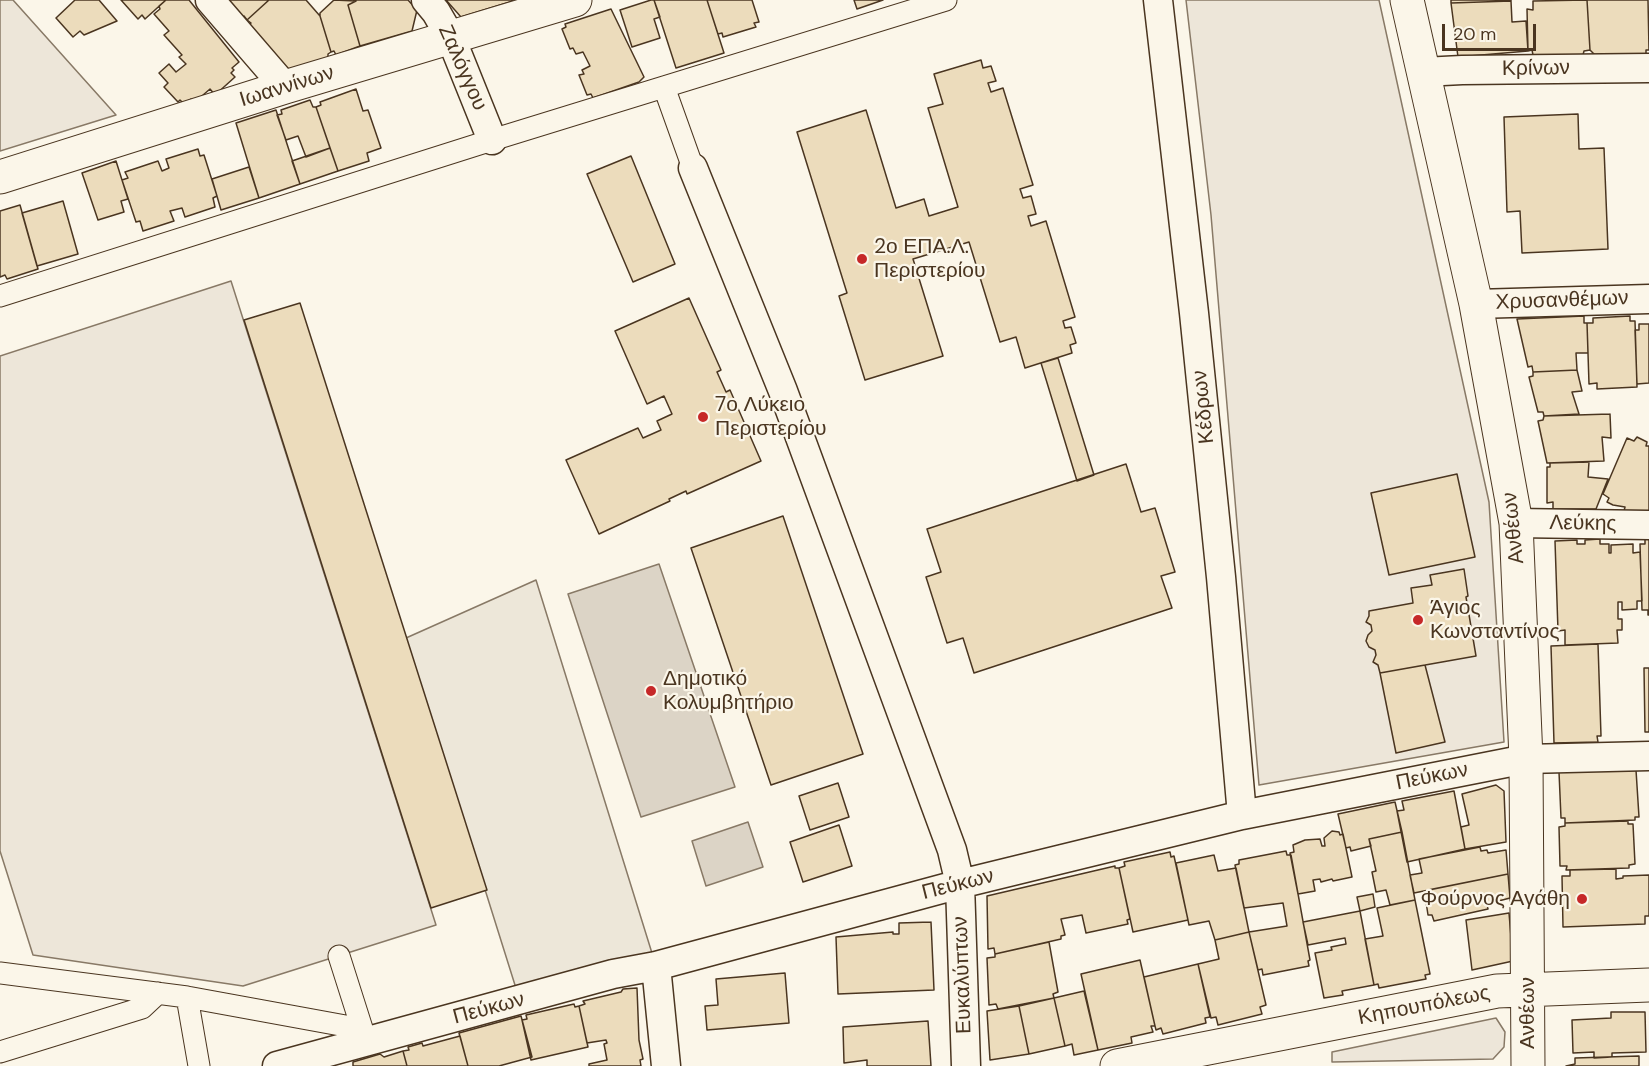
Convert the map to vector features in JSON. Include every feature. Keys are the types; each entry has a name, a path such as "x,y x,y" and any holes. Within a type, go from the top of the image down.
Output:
{"street":[{"path":"210,0 285,87"},
{"name":"Ζαλόγγου","path":"426,0 451,38 492,140"},
{"name":"Ιωαννίνων","path":"0,177 285,87 574,0"},
{"path":"0,296 492,140 946,0"},
{"name":"Κέδρων","path":"1158,0 1194,313 1242,815"},
{"name":"Ανθέων","path":"1407,0 1476,304 1516,523 1526,759 1528,1066"},
{"name":"Κρίνων","path":"1423,72 1649,68"},
{"path":"664,87 693,168"},
{"name":"Ευκαλύπτων","path":"693,168 783,392 952,850 960,884 966,1066"},
{"name":"Χρυσανθέμων","path":"1476,304 1649,299"},
{"name":"Λεύκης","path":"1516,523 1649,525"},
{"name":"Πεύκων","path":"278,1066 364,1035 613,974 656,966 960,884 1242,815 1526,759 1649,756"},
{"path":"0,973 187,997 364,1035 339,956"},
{"path":"656,966 666,1066"},
{"name":"Κηπουπόλεως","path":"1117,1066 1486,994 1528,989 1649,985"},
{"path":"0,1052 142,1008 158,993"},
{"path":"187,997 199,1066"},
{"name":"Κηπουπόλεως","path":"1201,1050 1249,1066"}],"shaded area":[{"path":"0,0 13,0 116,115 0,151"},
{"path":"1186,0 1379,0 1489,502 1504,742 1259,785 1211,215"},
{"path":"231,281 436,925 243,986 33,955 0,851 0,356"},
{"name":"Δημοτικό Κολυμβητήριο","path":"659,564 735,787 641,817 568,594"},
{"path":"536,580 656,966 520,1001 406,638"},
{"path":"748,822 763,867 706,886 692,841"},
{"path":"1496,1018 1505,1032 1504,1047 1493,1059 1332,1062 1332,1052"}],"building":[{"path":"75,0 99,0 117,21 84,35 80,31 73,37 56,18"},
{"path":"121,0 166,0 145,19 142,15 138,19"},
{"path":"166,0 189,0 239,62 232,68 234,70 231,73 235,77 215,95 210,89 195,102 191,99 184,104 180,100 178,102 164,87 168,83 159,73 169,64 176,72 186,64 179,57 182,55 164,35 169,31 154,14"},
{"path":"222,0 269,0 247,20 244,16 240,20"},
{"path":"269,0 306,0 320,16 331,52 328,58 284,71 247,27 251,23 247,20"},
{"path":"334,0 356,1 348,5 360,46 336,55 334,51 331,52 320,16 320,13"},
{"path":"354,0 408,0 417,10 412,31 360,46 348,5 356,1"},
{"path":"446,0 513,0 513,1 461,17"},
{"path":"654,0 660,17 654,19 660,38 632,47 620,10"},
{"path":"654,0 707,0 724,53 676,68"},
{"path":"707,0 752,0 759,22 754,23 756,27 723,37 722,33 718,34"},
{"path":"854,0 883,0 857,9"},
{"path":"1451,0 1511,0 1511,1 1451,3"},
{"path":"1587,0 1648,0 1649,50 1646,50 1646,55 1595,55 1590,50"},
{"path":"1587,0 1590,50 1584,51 1583,55 1533,55 1532,50 1528,51 1527,9 1533,10 1533,1"},
{"path":"1511,1 1512,22 1526,21 1528,51 1458,57 1451,3"},
{"path":"611,9 644,77 639,82 593,98 591,94 587,95 579,75 584,74 582,70 590,66 583,52 576,54 573,48 570,49 562,29 566,27 565,24"},
{"path":"981,60 983,68 991,66 996,81 988,83 991,92 1003,88 1033,185 1020,189 1023,198 1031,196 1036,214 1028,216 1031,226 1046,221 1075,317 1063,321 1065,328 1071,327 1076,343 1070,345 1072,353 1025,368 1016,337 1000,342 969,242 913,259 943,356 865,380 839,296 847,293 797,132 866,110 896,208 924,199 929,216 958,207 928,108 943,104 934,74"},
{"path":"356,89 363,111 368,110 381,148 367,153 369,161 338,171 316,107 321,105 320,102"},
{"path":"310,100 313,107 316,107 330,148 306,157 298,136 286,140 277,115 282,114 281,110"},
{"path":"276,110 300,184 259,198 236,123"},
{"path":"1578,114 1579,149 1604,148 1608,249 1522,253 1520,211 1507,212 1504,117"},
{"path":"330,148 338,171 300,184 292,161"},
{"path":"198,149 200,156 204,155 217,196 213,198 215,207 185,217 182,208 170,211 174,221 143,231 140,221 136,222 122,180 128,178 125,172 158,161 162,171 169,168 166,159"},
{"path":"631,156 675,264 633,282 587,174"},
{"path":"116,161 128,199 121,201 124,212 98,220 82,173"},
{"path":"249,167 259,198 221,210 212,179"},
{"path":"63,201 78,254 37,266 22,213"},
{"path":"20,205 38,269 7,279 5,275 0,277 0,211"},
{"name":"7ο Λύκειο Περιστερίου","path":"689,298 721,370 717,372 726,392 730,390 761,461 687,494 686,491 669,499 670,501 599,534 566,460 638,428 643,438 661,430 657,421 672,414 664,396 647,404 615,331"},
{"path":"300,303 487,890 431,908 244,320"},
{"path":"1584,316 1584,323 1587,323 1588,353 1576,353 1577,370 1533,372 1532,366 1528,367 1517,319"},
{"path":"1630,316 1630,321 1635,321 1637,387 1597,389 1597,383 1589,384 1587,323 1593,323 1593,318"},
{"path":"1639,324 1649,324 1649,383 1637,384 1635,330 1639,330"},
{"path":"1058,358 1094,475 1077,481 1041,363"},
{"path":"1577,370 1582,391 1572,392 1579,414 1544,416 1543,412 1538,412 1529,377 1533,376 1533,372"},
{"path":"1610,414 1611,438 1602,437 1604,461 1547,463 1538,421 1543,420 1544,416"},
{"path":"1637,437 1647,442 1646,446 1649,446 1649,512 1624,511 1625,507 1607,502 1609,498 1603,494 1627,438 1634,441"},
{"path":"1589,462 1588,477 1608,479 1596,509 1553,509 1553,502 1547,503 1547,467 1550,467 1550,463"},
{"path":"1126,464 1141,512 1155,508 1175,572 1161,576 1172,608 974,673 963,638 947,643 926,577 941,572 927,529"},
{"path":"1457,474 1475,557 1389,575 1371,493"},
{"path":"783,516 863,754 771,785 691,548"},
{"path":"1649,537 1648,615 1648,610 1642,610 1640,544 1645,544 1645,538"},
{"path":"1600,539 1600,544 1609,544 1609,553 1611,553 1611,545 1633,544 1633,553 1640,552 1642,601 1637,601 1637,609 1622,610 1622,602 1618,602 1618,619 1622,619 1622,630 1617,630 1618,643 1565,645 1565,630 1558,631 1555,541 1577,540 1577,544 1585,544 1585,540"},
{"name":"Άγιος Κωνσταντίνος","path":"1464,569 1468,596 1466,597 1476,656 1380,673 1378,665 1373,662 1376,655 1375,650 1369,647 1366,641 1372,631 1371,625 1366,622 1369,611 1413,603 1411,588 1432,585 1430,575"},
{"path":"1598,644 1601,736 1597,736 1598,742 1554,743 1551,646"},
{"path":"1425,665 1445,742 1396,753 1380,673"},
{"path":"1644,668 1649,668 1649,732 1645,732"},
{"path":"1636,770 1639,817 1635,817 1635,820 1565,823 1565,818 1561,818 1559,772"},
{"path":"838,783 849,817 810,830 799,796"},
{"path":"1496,785 1504,791 1506,842 1465,849 1461,827 1469,825 1462,794"},
{"path":"1454,791 1465,849 1407,862 1397,811 1404,810 1402,801"},
{"path":"1395,802 1402,832 1369,839 1371,846 1351,851 1350,847 1346,848 1338,814"},
{"path":"1628,821 1628,824 1633,824 1635,864 1629,865 1629,868 1566,870 1567,866 1560,866 1559,827 1565,826 1565,823"},
{"path":"839,825 852,866 803,882 790,842"},
{"path":"1332,831 1343,834 1352,877 1321,882 1320,879 1313,880 1315,891 1298,894 1290,853 1294,852 1293,845 1305,840 1320,839 1322,846 1325,846 1324,838"},
{"path":"1402,832 1415,900 1390,905 1386,890 1376,892 1372,872 1376,871 1369,839"},
{"path":"1480,847 1481,851 1487,850 1488,853 1506,850 1508,874 1414,893 1410,875 1422,873 1419,859"},
{"path":"1286,851 1287,855 1291,855 1310,960 1308,961 1309,966 1263,975 1262,969 1258,970 1249,932 1287,926 1283,903 1244,908 1235,865 1239,864 1239,860"},
{"path":"1170,852 1171,857 1174,856 1188,920 1133,932 1119,868 1125,866 1124,862"},
{"path":"1214,855 1218,871 1236,868 1249,932 1215,940 1209,921 1189,925 1176,863"},
{"path":"1115,866 1119,868 1130,919 1127,920 1128,924 1086,933 1082,915 1061,919 1065,935 1061,936 1061,939 995,954 994,948 988,949 987,896"},
{"path":"1616,869 1616,879 1623,878 1623,876 1649,875 1649,916 1645,916 1645,924 1563,927 1562,876 1570,876 1570,870"},
{"path":"1508,874 1510,898 1487,904 1488,909 1434,921 1432,915 1428,915 1425,895 1428,894 1428,890"},
{"path":"1373,894 1375,907 1360,911 1357,897"},
{"path":"1415,900 1430,974 1425,975 1426,979 1379,988 1378,984 1374,985 1365,939 1383,936 1377,908"},
{"path":"1360,911 1374,985 1342,991 1343,995 1324,998 1315,953 1332,950 1331,947 1346,944 1345,938 1308,945 1303,922"},
{"path":"1509,913 1513,961 1472,970 1466,920"},
{"path":"931,922 934,990 838,994 836,937 893,932 893,934 899,934 899,923"},
{"path":"1249,932 1266,1005 1260,1007 1262,1014 1218,1025 1216,1017 1211,1018 1198,964 1219,959 1215,940"},
{"path":"1049,942 1058,992 1053,994 1054,998 998,1009 996,1004 989,1005 987,958 995,957 995,954"},
{"path":"1140,960 1155,1026 1151,1026 1153,1032 1131,1037 1132,1043 1098,1050 1081,974"},
{"path":"1198,964 1210,1017 1205,1018 1206,1023 1163,1034 1161,1028 1156,1030 1144,977"},
{"path":"785,973 789,1023 707,1030 705,1006 718,1005 716,979"},
{"path":"637,988 639,1040 643,1059 640,1060 641,1066 589,1066 589,1064 607,1060 604,1044 607,1043 606,1040 587,1043 579,1006 585,1004 583,1001 621,992 623,989"},
{"path":"1084,991 1098,1050 1074,1055 1072,1044 1065,1046 1054,998"},
{"path":"1054,998 1065,1046 1029,1054 1019,1006"},
{"path":"574,1004 575,1007 579,1006 588,1047 531,1060 522,1020 527,1019 526,1015"},
{"path":"1019,1006 1029,1054 990,1060 987,1011"},
{"path":"1611,1012 1645,1012 1646,1052 1612,1053 1612,1057 1594,1058 1594,1052 1573,1053 1572,1020 1611,1018"},
{"path":"521,1016 532,1057 499,1066 468,1066 459,1033"},
{"path":"928,1021 931,1066 867,1066 867,1060 844,1063 843,1027"},
{"path":"460,1036 468,1066 407,1066 403,1051 409,1050 408,1047 422,1043 423,1046"},
{"path":"403,1051 407,1066 353,1066 353,1062 380,1054 384,1057"},
{"path":"1639,1056 1639,1066 1566,1066 1575,1064 1575,1058"}],"place":[{"name":"2ο ΕΠΑ.Λ. Περιστερίου","path":"862,259"},
{"name":"7ο Λύκειο Περιστερίου","path":"703,417"},
{"name":"Άγιος Κωνσταντίνος","path":"1418,620"},
{"name":"Δημοτικό Κολυμβητήριο","path":"651,691"},
{"name":"Φούρνος Αγάθη","path":"1582,899"}]}
